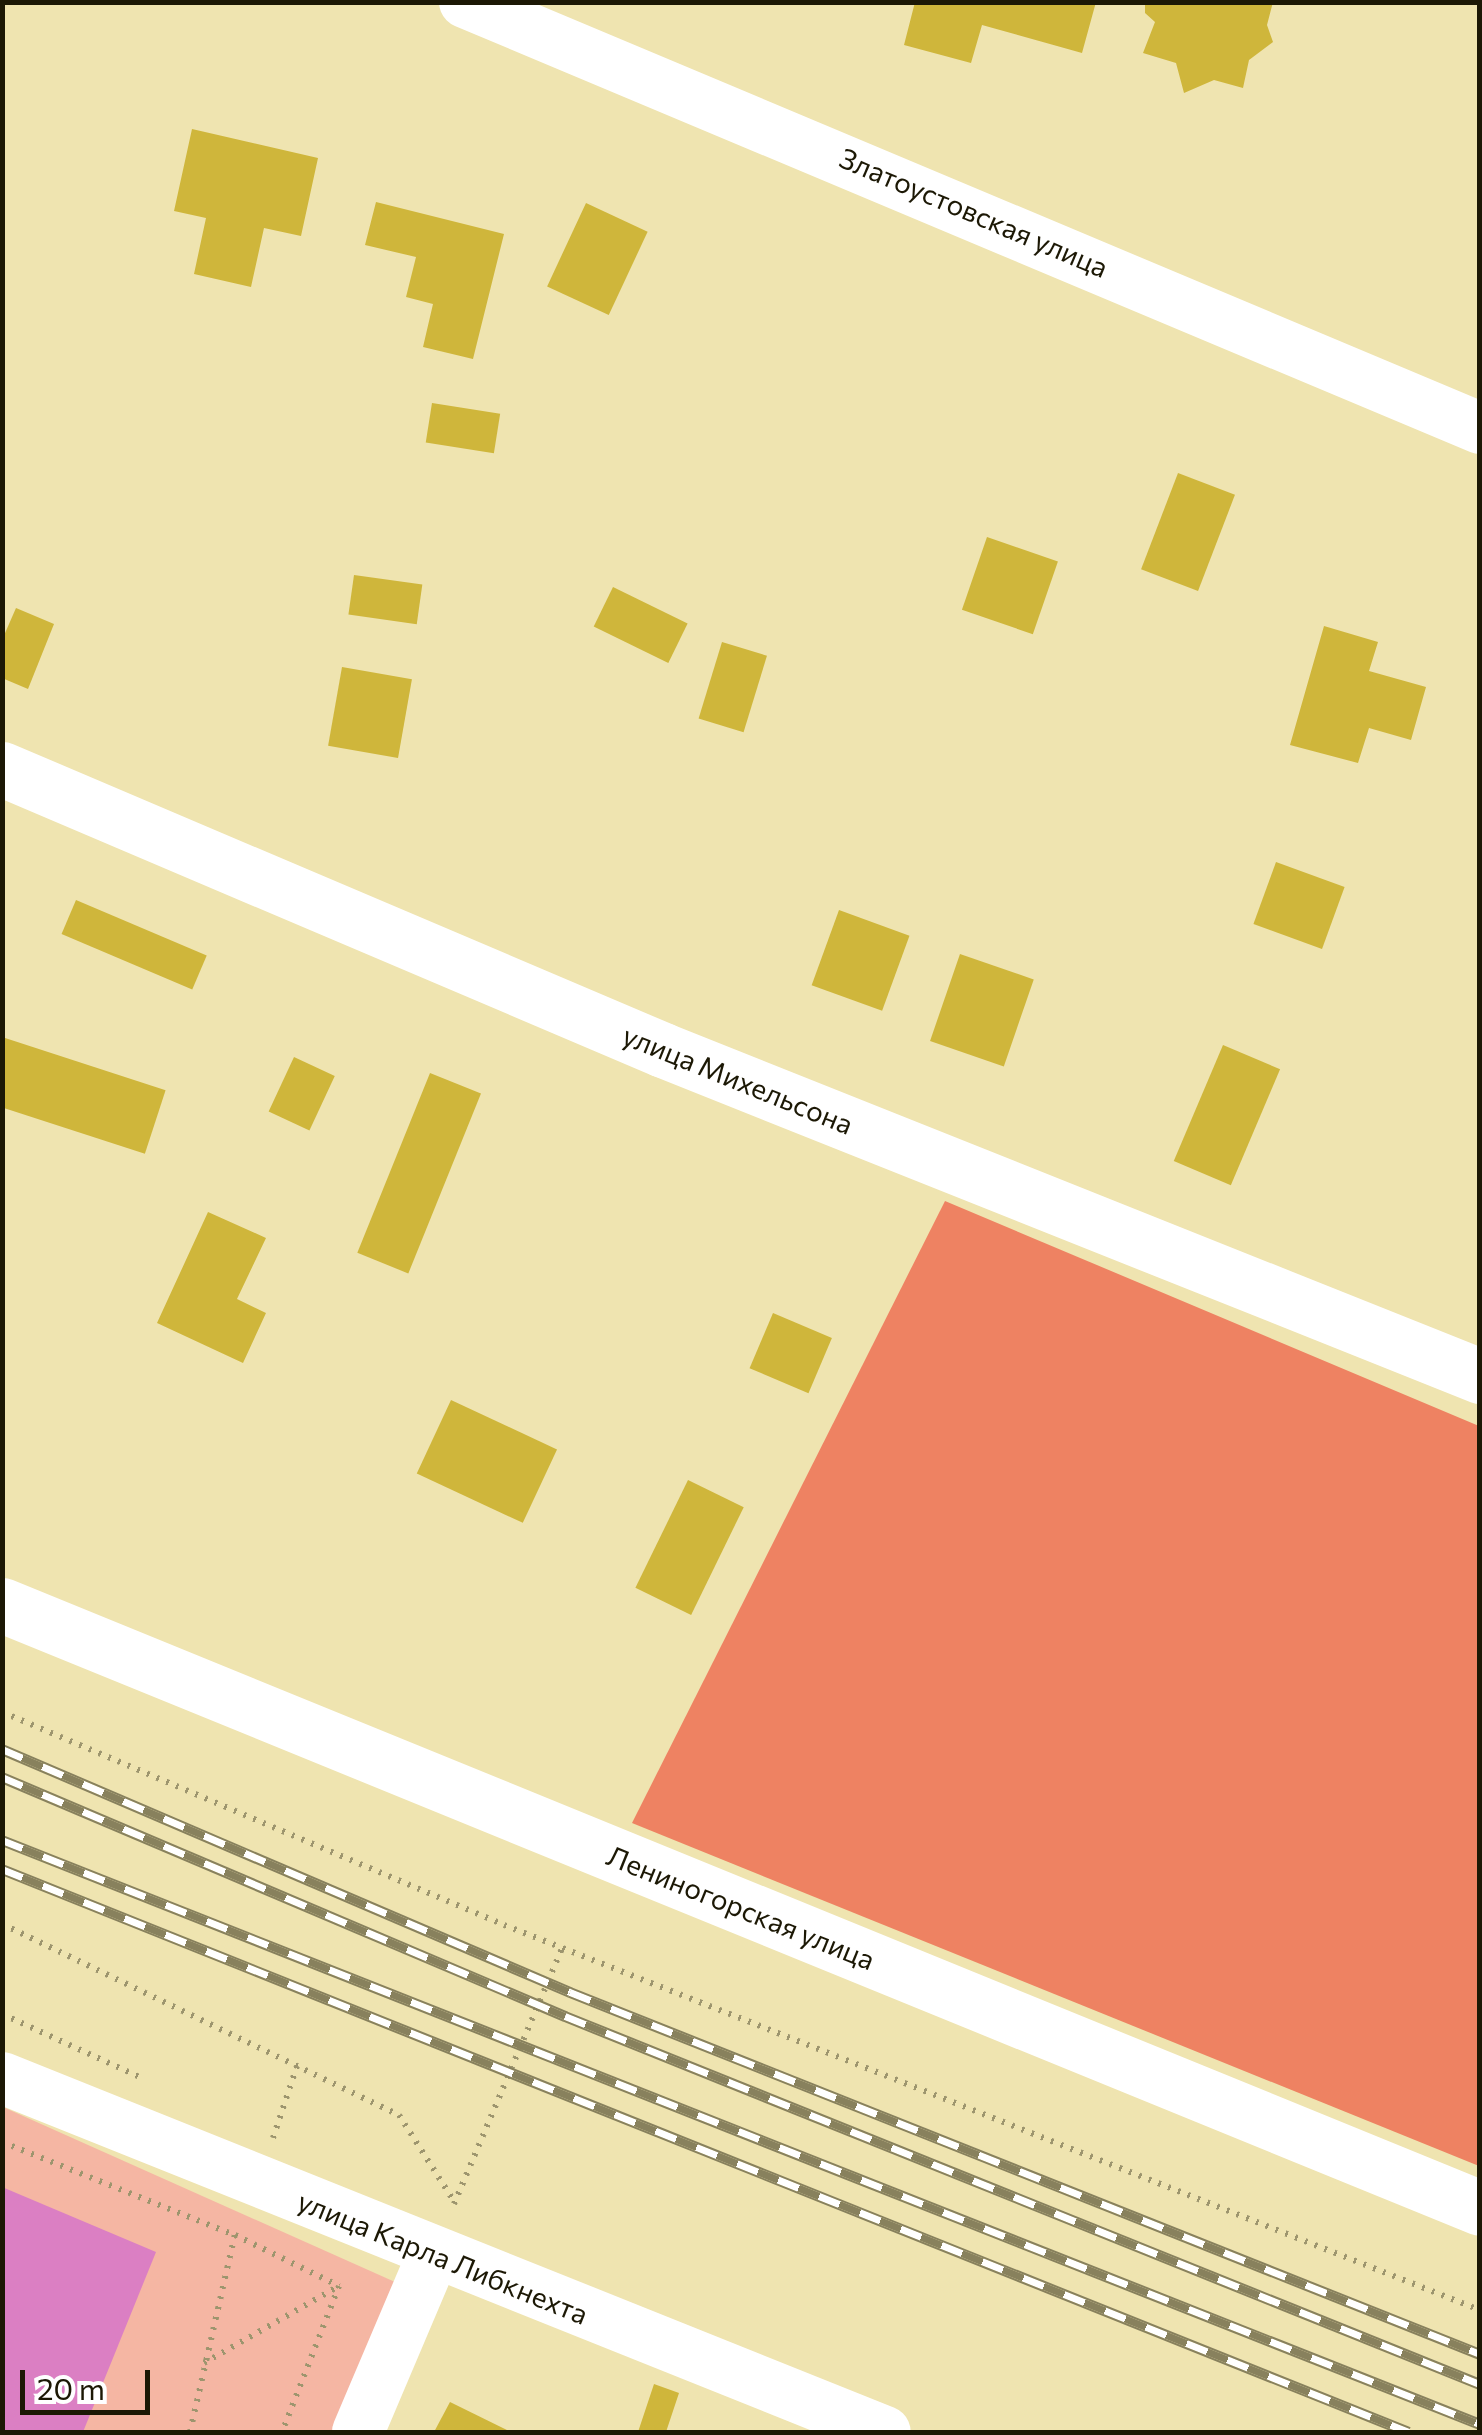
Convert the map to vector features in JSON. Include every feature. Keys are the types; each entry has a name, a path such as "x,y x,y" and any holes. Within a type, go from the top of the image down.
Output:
{"street":[{"name":"Златоустовская улица","path":"465,2 1480,428"},
{"name":"улица Михельсона","path":"2,769 663,1050 1480,1376"},
{"name":"Лениногорская улица","path":"2,1605 1480,2208"},
{"name":"улица Карла Либкнехта","path":"2,2078 247,2200 441,2235 886,2432"},
{"path":"358,2432 441,2235"}],"path":[{"path":"2,1712 562,1948 1480,2310"},
{"path":"2,1924 399,2115 455,2202"},
{"path":"441,2235 562,1948"},
{"path":"190,2432 235,2235 297,2066"},
{"path":"2,2142 235,2235 339,2286"},
{"path":"203,2364 339,2286"},
{"path":"282,2432 339,2286"}],"shaded area":[{"path":"945,1201 1479,1426 1479,2166 632,1823"},
{"path":"3,2107 404,2286 338,2432 3,2432"},
{"path":"2,2187 156,2252 83,2432 3,2432"}],"building":[{"path":"915,2 1096,2 1082,53 982,25 971,63 904,45"},
{"path":"1145,2 1273,2 1267,25 1273,42 1249,60 1243,88 1214,80 1184,93 1176,63 1143,53 1155,22 1145,13"},
{"path":"192,129 318,158 301,236 264,228 251,287 194,274 206,218 174,211"},
{"path":"376,202 504,234 473,359 423,347 433,304 406,297 416,257 365,245"},
{"path":"586,203 648,232 609,315 547,286"},
{"path":"432,403 500,414 494,453 426,443"},
{"path":"1178,473 1235,495 1198,591 1141,569"},
{"path":"987,537 1058,561 1033,634 962,610"},
{"path":"354,575 422,585 417,624 348,615"},
{"path":"613,587 688,623 668,663 594,627"},
{"path":"16,608 54,624 28,689 2,678 2,640"},
{"path":"1324,626 1378,642 1369,671 1426,687 1411,740 1369,728 1358,763 1290,745"},
{"path":"722,642 767,656 744,732 699,719"},
{"path":"342,667 412,679 398,758 328,746"},
{"path":"1276,862 1345,887 1322,949 1253,924"},
{"path":"76,900 207,955 192,990 62,934"},
{"path":"839,910 909,936 882,1011 812,985"},
{"path":"960,954 1034,979 1004,1066 930,1041"},
{"path":"2,1037 166,1090 145,1154 2,1107"},
{"path":"1223,1045 1280,1069 1231,1185 1174,1161"},
{"path":"294,1057 335,1076 309,1130 269,1111"},
{"path":"430,1073 481,1094 408,1273 357,1253"},
{"path":"208,1212 266,1238 237,1299 266,1313 243,1363 157,1323"},
{"path":"773,1313 832,1338 808,1393 750,1368"},
{"path":"451,1400 557,1449 523,1523 417,1473"},
{"path":"688,1480 744,1507 691,1615 635,1588"},
{"path":"654,2384 679,2393 666,2432 638,2432"},
{"path":"450,2402 511,2432 434,2432"}],"railway":[{"path":"2,1749 570,1992 1480,2354"},
{"path":"2,1777 565,2016 1480,2384"},
{"path":"2,1840 1480,2424"},
{"path":"2,1869 1409,2432"}]}
